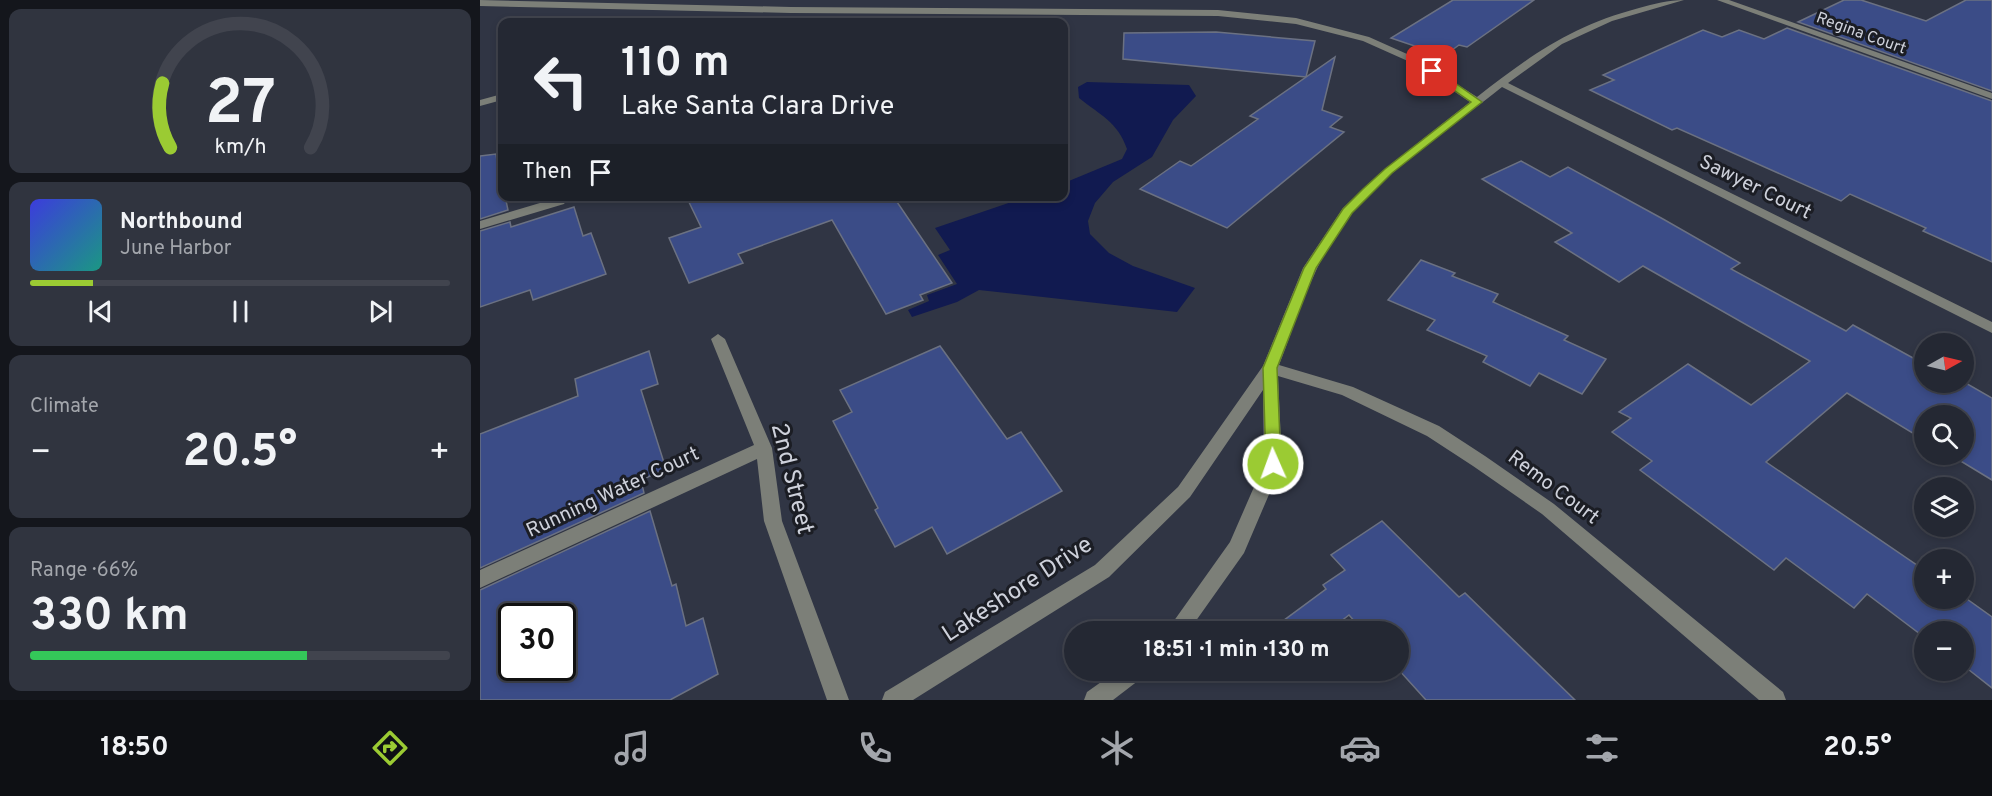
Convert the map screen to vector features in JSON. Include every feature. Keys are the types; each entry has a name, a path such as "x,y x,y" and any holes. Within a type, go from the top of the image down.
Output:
{"street":[{"name":"Lakeshore Drive","path":"893,700 1102,571 1184,492 1270,368 1310,268 1347,211 1389,171 1538,55 1582,30 1608,19 1680,0"},
{"name":"Regina Court","path":"1721,0 1992,96"},
{"path":"480,3 791,10 1218,13 1296,21 1366,39 1404,56 1451,83 1477,102"},
{"path":"791,10 792,18"},
{"name":"Sawyer Court","path":"1501,84 1992,328"},
{"path":"480,103 498,98"},
{"path":"480,225 560,201"},
{"name":"2nd Street","path":"718,339 764,448 773,521 838,700"},
{"name":"Lakeshore Drive","path":"1184,621 1237,547 1273,464 1270,368"},
{"name":"Remo Court","path":"1270,368 1347,391 1433,431 1479,461 1548,509 1775,700"},
{"name":"Running Water Court","path":"480,579 764,448"},
{"path":"1095,700 1121,681"}],"shaded area":[{"path":"1087,82 1189,85 1196,96 1173,120 1152,157 1113,182 1095,203 1088,221 1090,234 1109,253 1133,266 1195,288 1177,312 979,290 957,302 912,317 908,310 929,301 927,295 957,284 938,255 950,250 935,228 1014,201 1068,201 1068,181 1122,159 1127,149 1119,132 1108,120 1079,98 1078,87"}],"building":[{"path":"1453,0 1534,0 1467,47 1459,45 1444,56 1391,38"},
{"path":"1844,0 1861,0 1926,21 1966,0 1992,0 1992,91 1798,22"},
{"path":"1787,28 1992,101 1992,262 1923,231 1926,228 1850,194 1841,201 1677,128 1672,130 1590,90 1614,80 1603,75 1703,30 1722,37 1739,30 1764,39"},
{"path":"1216,32 1315,41 1306,77 1123,59 1124,33"},
{"path":"1335,57 1322,110 1342,117 1330,127 1344,132 1227,228 1140,189 1180,161 1191,166 1258,119 1250,116"},
{"path":"496,154 498,201 506,201 508,210 480,219 480,156"},
{"path":"1521,161 1550,177 1568,167 1740,263 1731,269 1846,331 1853,325 1914,359 1914,393 1974,393 1974,388 1992,398 1992,480 1967,465 1974,465 1974,405 1914,405 1914,434 1847,393 1766,462 1914,563 1914,609 1974,609 1974,604 1992,617 1992,688 1974,674 1974,621 1914,621 1914,629 1867,594 1854,608 1786,558 1774,570 1640,470 1652,461 1612,432 1631,418 1619,412 1688,364 1751,405 1810,361 1643,266 1619,282 1555,242 1572,233 1482,179"},
{"path":"688,201 896,201 952,283 920,295 923,300 886,314 832,220 738,254 743,263 689,283 669,238 701,227"},
{"path":"574,207 583,236 591,233 606,274 533,300 530,290 480,307 480,231 510,222 511,227"},
{"path":"1421,260 1455,273 1452,276 1498,294 1493,302 1568,336 1564,340 1606,359 1582,394 1539,373 1530,386 1483,362 1487,356 1427,330 1435,320 1388,300"},
{"path":"940,346 1007,439 1021,432 1062,491 947,554 932,527 895,547 875,510 878,508 833,421 852,412 840,390"},
{"path":"649,351 658,384 641,390 666,469 641,480 644,493 480,568 480,434 578,396 575,379"},
{"path":"650,511 672,586 676,584 686,626 703,618 718,674 670,700 480,700 480,590"},
{"path":"1382,521 1459,597 1465,593 1575,700 1426,700 1409,681 1409,621 1354,621 1349,615 1341,621 1283,621 1326,589 1323,585 1345,570 1331,555"}],"route":[{"path":"1273,464 1270,368 1310,268 1347,211 1367,191 1477,102 1432,71"}]}
